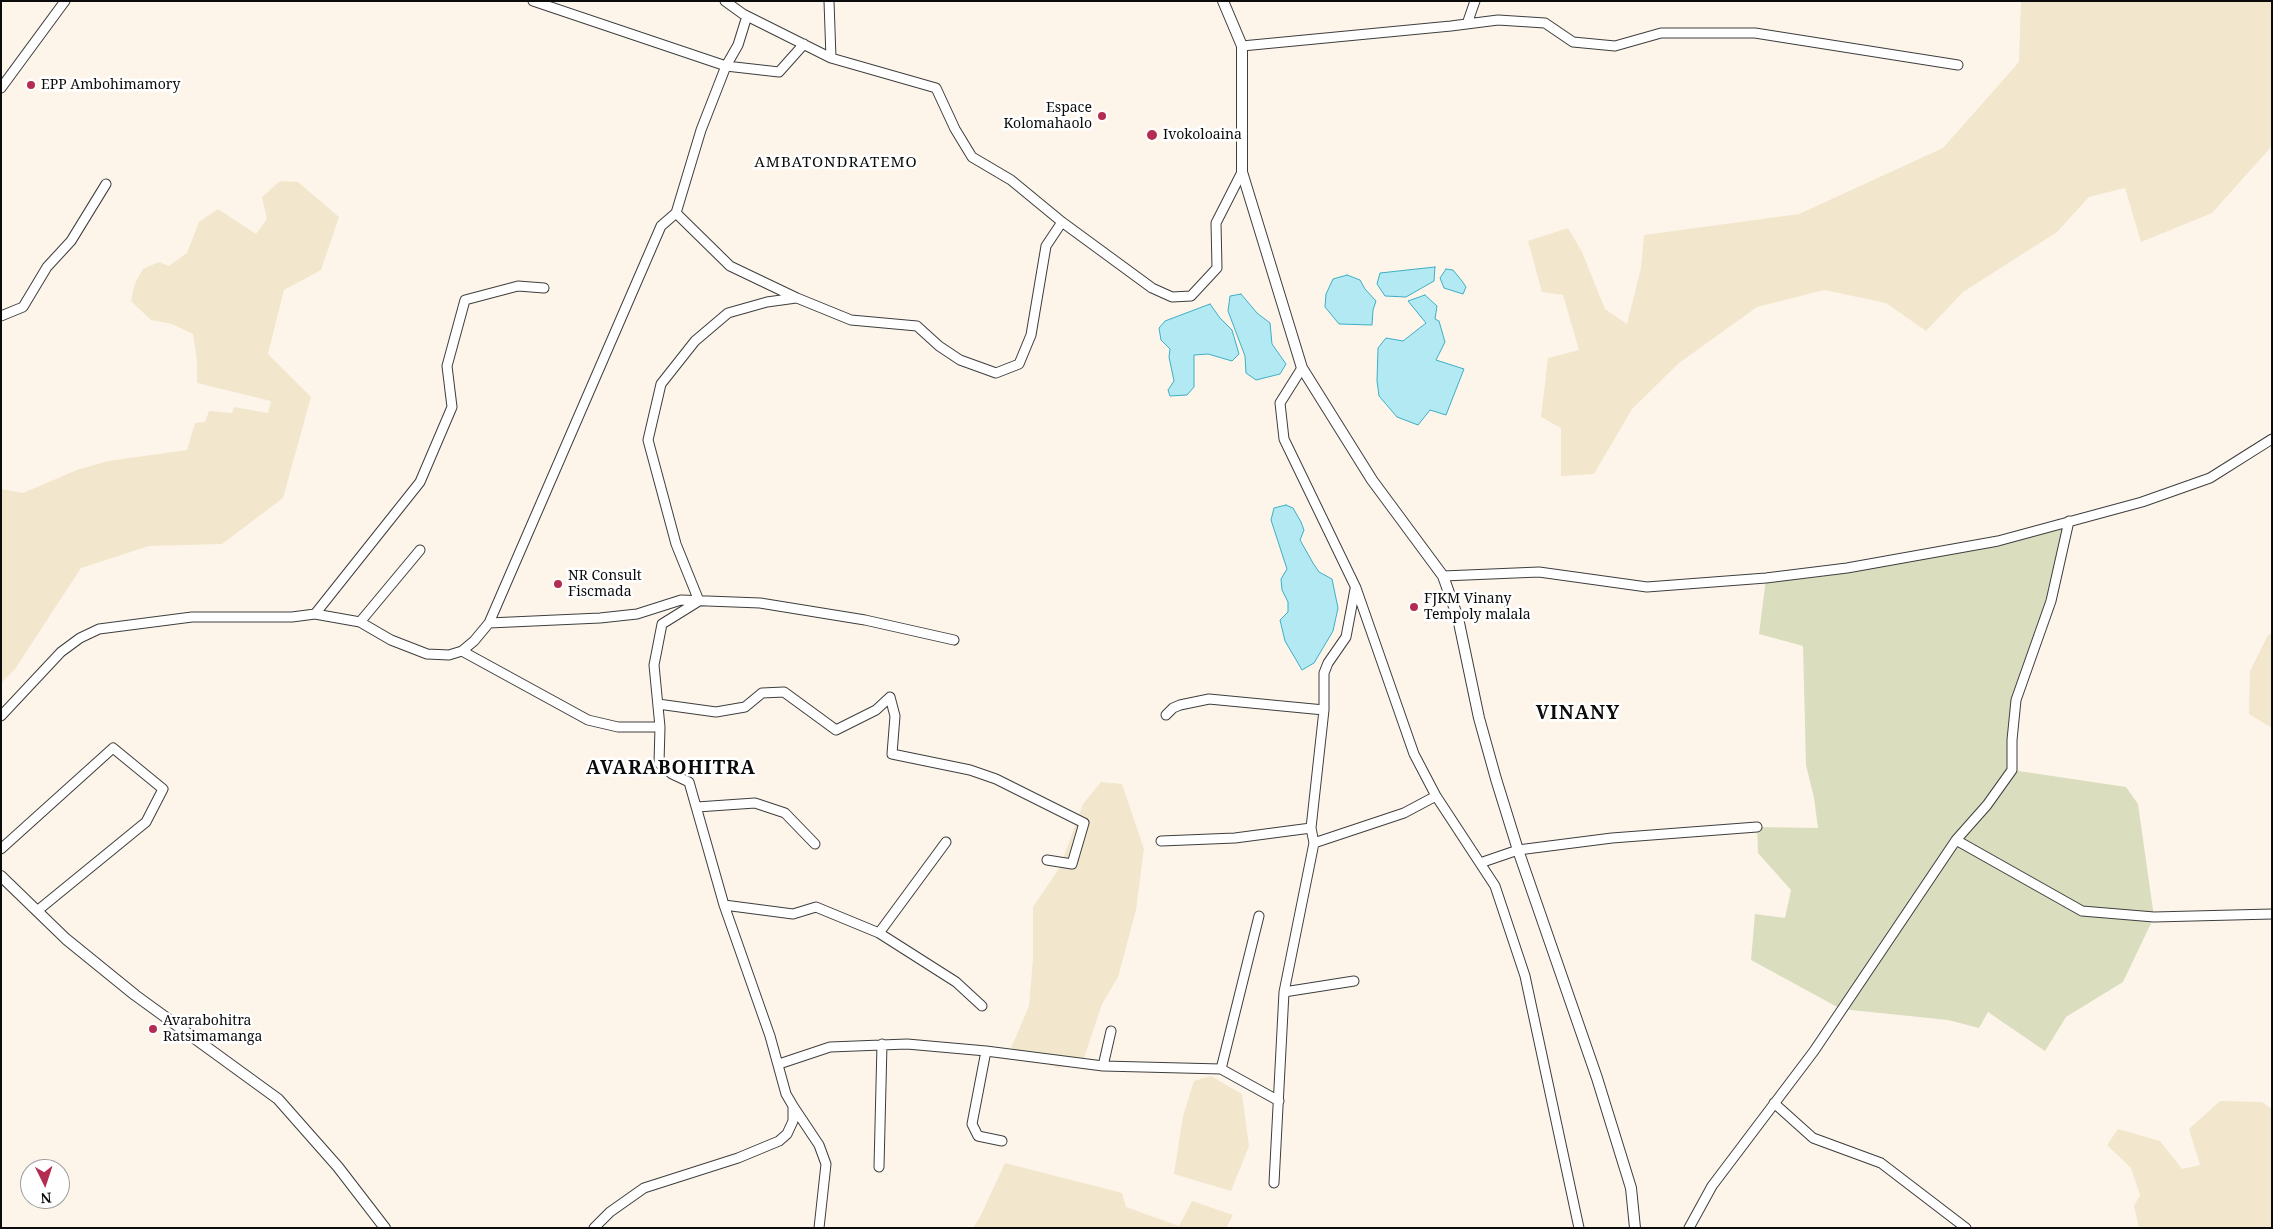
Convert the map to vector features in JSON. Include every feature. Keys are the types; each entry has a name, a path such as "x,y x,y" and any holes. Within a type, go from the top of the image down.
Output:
{"street":[{"path":"1,88 65,1"},
{"path":"533,1 726,66 779,72 804,44"},
{"path":"725,1 747,16 831,58 936,88 972,157 1011,180 1062,222 1152,288 1172,297 1191,296 1217,268 1216,223 1242,172"},
{"path":"829,1 831,58"},
{"path":"1223,1 1242,46 1242,172 1302,368 1372,480 1443,576 1458,618 1479,718 1518,850 1598,1078 1631,1188 1635,1228"},
{"path":"1467,24 1475,1"},
{"path":"1,716 61,652 80,638 99,629 192,617 292,617 316,614 360,622 391,640 427,654 449,655 462,651 474,642 489,623 661,226 676,213 701,130 726,66 738,45 747,16"},
{"path":"1242,46 1498,20 1545,23 1573,42 1615,46 1661,33 1755,33 1958,66"},
{"path":"1,316 23,308 47,267 71,242 106,184"},
{"path":"676,213 730,266 797,298 851,320 917,326 939,346 960,360 996,373 1018,364 1031,335 1046,246 1062,222"},
{"path":"316,614 420,482 452,407 447,366 465,300 518,286 544,288"},
{"path":"699,601 676,544 648,440 661,384 695,341 728,313 767,302 797,298"},
{"path":"1302,368 1280,403 1284,439 1356,588 1414,754 1436,796 1495,886 1525,976 1579,1228"},
{"path":"1443,576 1540,572 1647,587 1766,578 1847,568 1998,540 2142,502 2210,478 2272,439"},
{"path":"1689,1228 1712,1186 1814,1051 1956,840 1987,805 2012,770 2012,740 2016,700 2051,601 2069,521"},
{"path":"360,622 420,550"},
{"path":"1274,1183 1284,992 1314,843 1311,828 1324,710 1324,673 1346,637 1356,588"},
{"path":"489,623 600,618 637,614 681,600 760,603 865,620 954,640"},
{"path":"699,601 662,624 654,665 660,727 659,763 672,774 689,782 724,905 779,1064 786,1094 819,1145 826,1164 819,1228"},
{"path":"462,651 588,720 618,727 660,727"},
{"path":"658,704 716,712 745,706 762,692 784,692 836,730 876,710 890,697 895,716 892,754 970,770 996,779 1084,824 1072,864 1047,860"},
{"path":"1166,715 1173,708 1180,705 1210,699 1324,710"},
{"path":"1,849 113,748 163,789 146,822 37,911"},
{"path":"1314,843 1396,816 1436,796"},
{"path":"697,807 755,803 785,813 815,844"},
{"path":"1480,863 1518,850 1612,838 1758,827"},
{"path":"1161,841 1235,838 1311,828"},
{"path":"1956,840 2082,911 2154,917 2272,914"},
{"path":"879,933 946,842"},
{"path":"1,876 66,939 135,995 278,1099 338,1167 385,1228"},
{"path":"724,905 793,914 816,907 879,933 956,982 982,1006"},
{"path":"1221,1069 1259,916"},
{"path":"1284,992 1354,981"},
{"path":"1103,1066 1111,1031"},
{"path":"879,1167 882,1044"},
{"path":"779,1064 830,1047 907,1044 986,1051 1103,1066 1221,1069 1279,1101"},
{"path":"986,1051 972,1124 978,1136 1002,1141"},
{"path":"1774,1103 1813,1138 1881,1163 1966,1228"},
{"path":"594,1228 610,1212 644,1188 738,1158 779,1141 787,1134 793,1121 793,1106"}],"shaded area":[{"path":"2021,1 2272,1 2272,146 2212,213 2141,242 2125,188 2089,197 2057,232 1963,292 1926,331 1886,303 1824,290 1757,307 1679,363 1632,409 1594,474 1561,476 1561,428 1541,417 1548,358 1579,350 1563,295 1542,292 1528,241 1568,228 1582,252 1605,309 1627,324 1641,268 1644,235 1799,214 1943,148 2019,62"},
{"path":"280,181 298,182 339,217 321,270 284,290 268,354 311,397 283,498 222,544 149,546 81,568 15,669 1,683 1,489 23,493 77,470 108,461 187,450 195,423 205,422 209,411 232,413 234,407 268,413 271,401 197,383 197,360 193,334 172,324 151,320 131,301 135,283 143,269 159,262 169,266 187,253 199,222 218,209 256,234 267,219 262,197"},
{"path":"2272,634 2272,728 2249,714 2250,671 2268,635"},
{"path":"1101,782 1122,784 1144,849 1136,910 1118,977 1102,1004 1082,1064 1058,1068 1011,1048 1029,1006 1033,959 1033,907 1060,867 1083,804"},
{"path":"1211,1076 1242,1094 1249,1146 1231,1191 1174,1174 1183,1116 1194,1081"},
{"path":"2220,1101 2262,1102 2272,1109 2272,1228 2139,1228 2134,1206 2140,1195 2131,1168 2107,1145 2118,1129 2160,1141 2182,1169 2200,1165 2189,1129"},
{"path":"1005,1163 1122,1193 1126,1207 1179,1226 1192,1201 1233,1215 1226,1228 973,1228"}],"green space":[{"path":"2069,521 2051,601 2016,700 2012,770 2126,787 2138,804 2154,917 2123,982 2066,1017 2045,1051 1988,1012 1979,1028 1948,1020 1841,1009 1751,960 1755,914 1785,918 1791,890 1758,853 1757,827 1818,828 1814,798 1806,765 1803,646 1759,634 1766,578 1998,541"}],"water":[{"path":"1435,267 1434,281 1406,297 1385,296 1377,284 1380,273"},
{"path":"1446,269 1453,270 1462,281 1466,287 1463,294 1444,288 1440,278"},
{"path":"1347,275 1360,280 1376,301 1372,325 1339,324 1325,307 1326,294 1333,279"},
{"path":"1241,294 1257,313 1270,323 1272,344 1286,364 1280,374 1256,380 1246,373 1245,356 1228,311 1230,296"},
{"path":"1425,295 1437,306 1435,319 1439,321 1445,342 1436,360 1464,369 1446,415 1430,410 1418,425 1397,417 1379,396 1377,381 1378,348 1386,338 1403,341 1426,323 1408,301"},
{"path":"1210,304 1232,330 1239,354 1232,361 1208,354 1194,355 1194,387 1187,395 1170,396 1168,390 1174,381 1169,357 1170,349 1161,340 1159,328 1165,321"},
{"path":"1286,505 1293,508 1301,522 1304,530 1300,540 1313,563 1319,572 1332,579 1338,608 1333,631 1314,663 1302,670 1285,641 1280,620 1288,612 1288,602 1282,590 1281,579 1287,569 1271,520 1274,508"}],"place":[{"name":"EPP Ambohimamory","path":"31,85"},
{"name":"Espace Kolomahaolo","path":"1102,116"},
{"name":"Ivokoloaina","path":"1152,135"},
{"name":"NR Consult Fiscmada","path":"558,584"},
{"name":"FJKM Vinany Tempoly malala","path":"1414,607"},
{"name":"Avarabohitra Ratsimamanga","path":"153,1029"}],"district":[{"name":"AMBATONDRATEMO","path":"836,163"},
{"name":"VINANY","path":"1578,714"},
{"name":"AVARABOHITRA","path":"671,769"}]}
